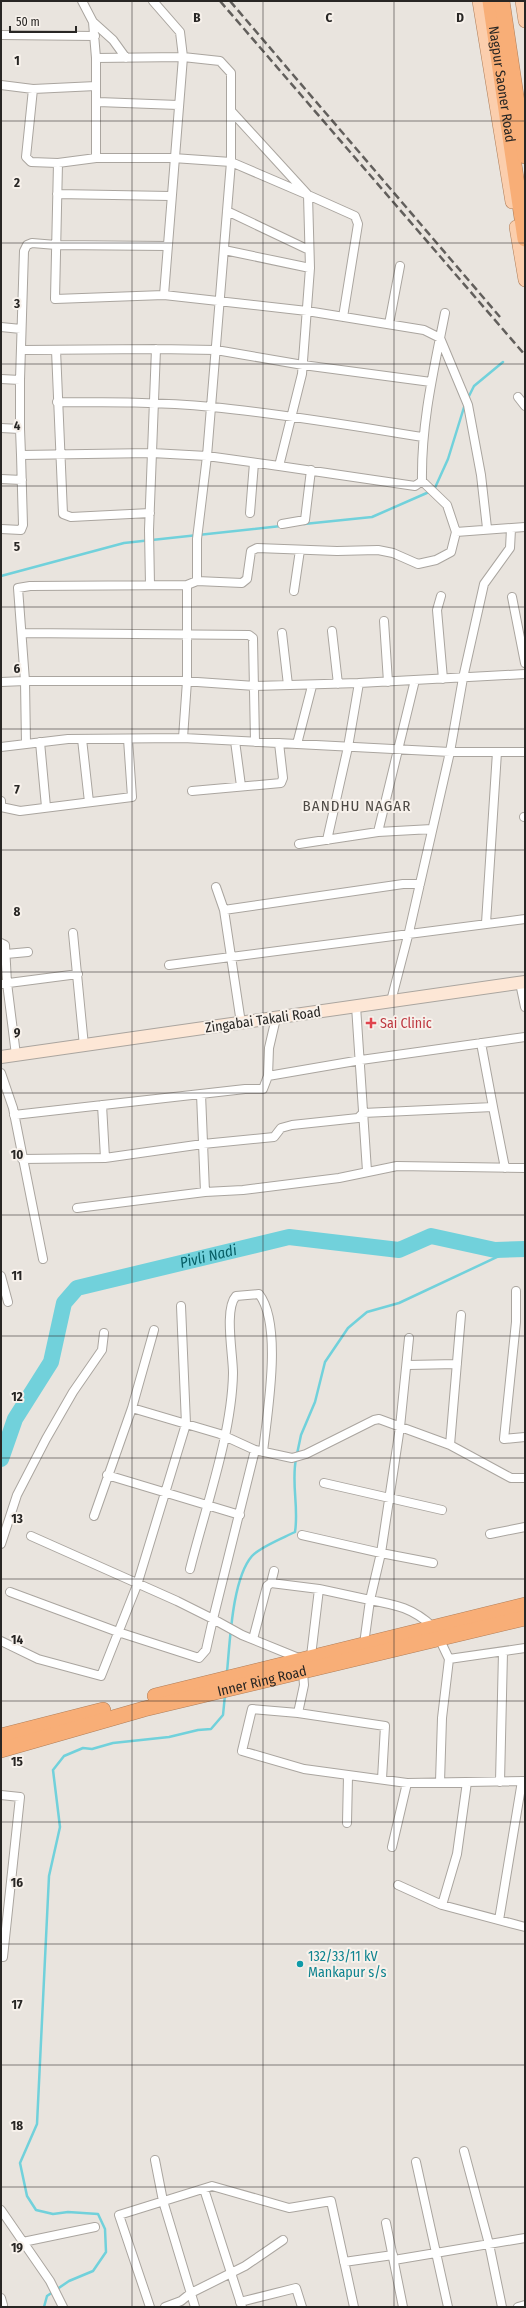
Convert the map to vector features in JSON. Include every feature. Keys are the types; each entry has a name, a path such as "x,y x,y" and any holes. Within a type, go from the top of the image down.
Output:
{"highway":[{"name":"Nagpur Saoner Road","path":"490,1 525,239"},
{"name":"Nagpur Saoner Road","path":"502,1 525,156"},
{"name":"Inner Ring Road","path":"305,1662 436,1633 525,1605"},
{"name":"Inner Ring Road","path":"1,1750 230,1685 364,1644 525,1618"},
{"name":"Inner Ring Road","path":"1,1736 204,1684 230,1685"}],"main road":[{"path":"480,1 525,280"},
{"path":"522,1 525,21"}],"street":[{"path":"82,1 93,22 95,36 96,86 98,102 96,158"},
{"path":"153,1 180,32 183,57 173,158 164,295"},
{"path":"93,22 113,40 126,58"},
{"path":"1,35 95,36"},
{"path":"96,58 183,57 220,61 231,73 231,162 207,456 198,535 197,581"},
{"path":"1,85 33,89 96,86"},
{"path":"33,89 26,157 31,162 58,163 96,158 173,158 231,162 355,216 358,224 343,317"},
{"path":"98,102 178,105"},
{"path":"232,112 308,195 310,268 303,365 279,466"},
{"path":"58,163 55,299 164,295 307,311 424,330 440,338 468,405 481,475 487,528"},
{"path":"57,194 170,196"},
{"path":"227,211 309,250"},
{"path":"1,529 21,530 23,525 20,380 24,251 27,245 32,243 56,245 167,246"},
{"path":"224,250 310,268"},
{"path":"389,324 400,266"},
{"path":"26,744 25,682 18,588 187,585 197,581 242,583 247,579 251,551 257,548 300,550 378,550 394,553 418,564 451,552 456,532 447,505 422,481 423,437 431,382 445,313"},
{"path":"1,327 22,329"},
{"path":"150,585 149,530 156,349"},
{"path":"21,350 216,350 303,365 431,382"},
{"path":"56,350 59,455 63,514 71,517 150,513"},
{"path":"1,379 20,380"},
{"path":"518,398 525,406"},
{"path":"57,402 154,403 211,407 292,416 423,437"},
{"path":"1,428 20,429"},
{"path":"22,455 152,453 207,456 415,486 422,481"},
{"path":"250,513 254,463"},
{"path":"282,524 305,520 311,470"},
{"path":"1,479 22,480"},
{"path":"456,532 487,528 511,529 525,527"},
{"path":"391,1001 410,932 450,752 463,678 484,584 510,548 511,529"},
{"path":"294,591 300,550"},
{"path":"183,738 187,681 187,585"},
{"path":"441,596 437,610 443,679"},
{"path":"512,597 525,662"},
{"path":"384,621 388,682"},
{"path":"332,631 338,684"},
{"path":"22,633 249,634 253,638 255,742"},
{"path":"282,633 288,685"},
{"path":"1,682 187,681 255,686 312,686 525,674"},
{"path":"378,832 415,680"},
{"path":"327,840 348,747 359,683"},
{"path":"297,744 312,686"},
{"path":"1,747 82,739 183,738 450,752 525,752"},
{"path":"82,739 89,802"},
{"path":"1,801 1,807 20,811 132,797 128,739"},
{"path":"235,741 241,786"},
{"path":"40,742 46,808"},
{"path":"192,791 281,783 284,778 279,743"},
{"path":"486,923 496,752"},
{"path":"299,844 378,832 432,829"},
{"path":"224,910 403,884 420,884"},
{"path":"216,887 224,910 241,1023"},
{"path":"169,965 410,932 525,919"},
{"path":"73,933 84,1046"},
{"path":"1,943 5,946 6,954 4,984 16,1055"},
{"path":"6,954 28,952"},
{"path":"4,984 78,974"},
{"path":"523,982 525,1006"},
{"name":"Zingabai Takali Road","path":"1,1057 523,982"},
{"path":"356,1006 368,1171"},
{"path":"14,1115 201,1094 263,1089 268,1076 269,1048 276,1018"},
{"path":"268,1076 361,1060 525,1037"},
{"path":"481,1043 505,1168"},
{"path":"1,1073 14,1115 43,1259"},
{"path":"201,1094 205,1192"},
{"path":"102,1106 105,1158"},
{"path":"22,1159 105,1158 203,1144 274,1137 281,1128 292,1125 358,1118 363,1113 493,1107"},
{"path":"77,1208 205,1192 243,1190 339,1178 397,1166 525,1168"},
{"path":"1,1276 8,1302"},
{"path":"516,1291 516,1322 504,1439 525,1437"},
{"path":"10,1592 118,1632 199,1658 206,1650 240,1515 259,1451 271,1384 272,1345 265,1301 260,1294 236,1296 231,1301 233,1374 225,1437 206,1503 190,1569"},
{"path":"1,1642 38,1659 101,1676 137,1585 186,1424 181,1306"},
{"path":"450,1445 461,1315"},
{"path":"94,1516 132,1408 154,1330"},
{"path":"1,1544 17,1496 46,1439 73,1392 102,1350 104,1333"},
{"path":"364,1644 370,1600 381,1553 388,1496 400,1427 408,1365 409,1338"},
{"path":"408,1365 457,1364"},
{"path":"132,1408 225,1437 259,1451 292,1458 306,1454 374,1420 379,1419 450,1445 511,1478 525,1478"},
{"path":"108,1475 206,1503 240,1515"},
{"path":"324,1483 388,1496 442,1510"},
{"path":"490,1534 525,1527"},
{"path":"302,1535 433,1563"},
{"path":"31,1536 137,1585 177,1601 242,1635 305,1662"},
{"path":"253,1640 267,1586 271,1583 274,1571"},
{"path":"271,1583 320,1589 403,1606 420,1615 436,1633 449,1659 442,1718 440,1782"},
{"path":"298,1713 304,1686 305,1662 320,1589"},
{"path":"449,1659 525,1648"},
{"path":"500,1782 503,1652"},
{"path":"382,1779 385,1726 298,1713 252,1709 242,1751 304,1769 407,1783 524,1781 499,1920"},
{"path":"347,1823 348,1776"},
{"path":"442,1905 457,1854 467,1782"},
{"path":"392,1847 407,1783"},
{"path":"1,1795 20,1797 4,1957 1,1957"},
{"path":"398,1885 442,1905 525,1927"},
{"path":"464,2151 489,2244 502,2307"},
{"path":"155,2160 163,2201 195,2307"},
{"path":"416,2162 448,2307"},
{"path":"150,2307 120,2215 212,2186 289,2208 332,2200 354,2307"},
{"path":"204,2189 241,2304 296,2288 302,2307"},
{"path":"1,2210 50,2281 63,2307"},
{"path":"386,2223 403,2307"},
{"path":"23,2242 95,2228"},
{"path":"344,2262 436,2253 525,2238"},
{"path":"165,2307 181,2301 191,2293 245,2266 283,2240"},
{"path":"1,2298 3,2301 3,2306 1,2307"},
{"path":"518,2307 525,2305"}],"waterway":[{"path":"468,398 474,386 503,362"},
{"path":"434,490 448,459 465,404"},
{"path":"304,524 372,517 429,492"},
{"path":"1,576 124,543 281,526"},
{"name":"Pivli Nadi","path":"1,1459 15,1419 51,1362 64,1303 77,1288 289,1237 399,1250 431,1236 495,1250 525,1249"},
{"path":"297,1454 301,1435 315,1402 325,1362 348,1328 367,1312 399,1303 512,1250"},
{"path":"227,1672 233,1611 236,1595 245,1566 252,1556 260,1549 295,1532 296,1513 294,1477 296,1459"},
{"path":"44,2307 47,2296 69,2281 93,2271 106,2252 105,2229 98,2214 68,2212 53,2214 36,2210 27,2196 20,2163 37,2124 49,1876 60,1827 53,1770 64,1756 83,1748 92,1749 113,1743 169,1737 198,1730 211,1729 223,1715 225,1695"}],"railway":[{"path":"220,1 525,355"},
{"path":"230,1 500,317"}],"place":[{"name":"Sai Clinic","path":"371,1023"},
{"name":"132/33/11 kV Mankapur s/s","path":"300,1964"}],"district":[{"name":"BANDHU NAGAR","path":"357,806"}]}
